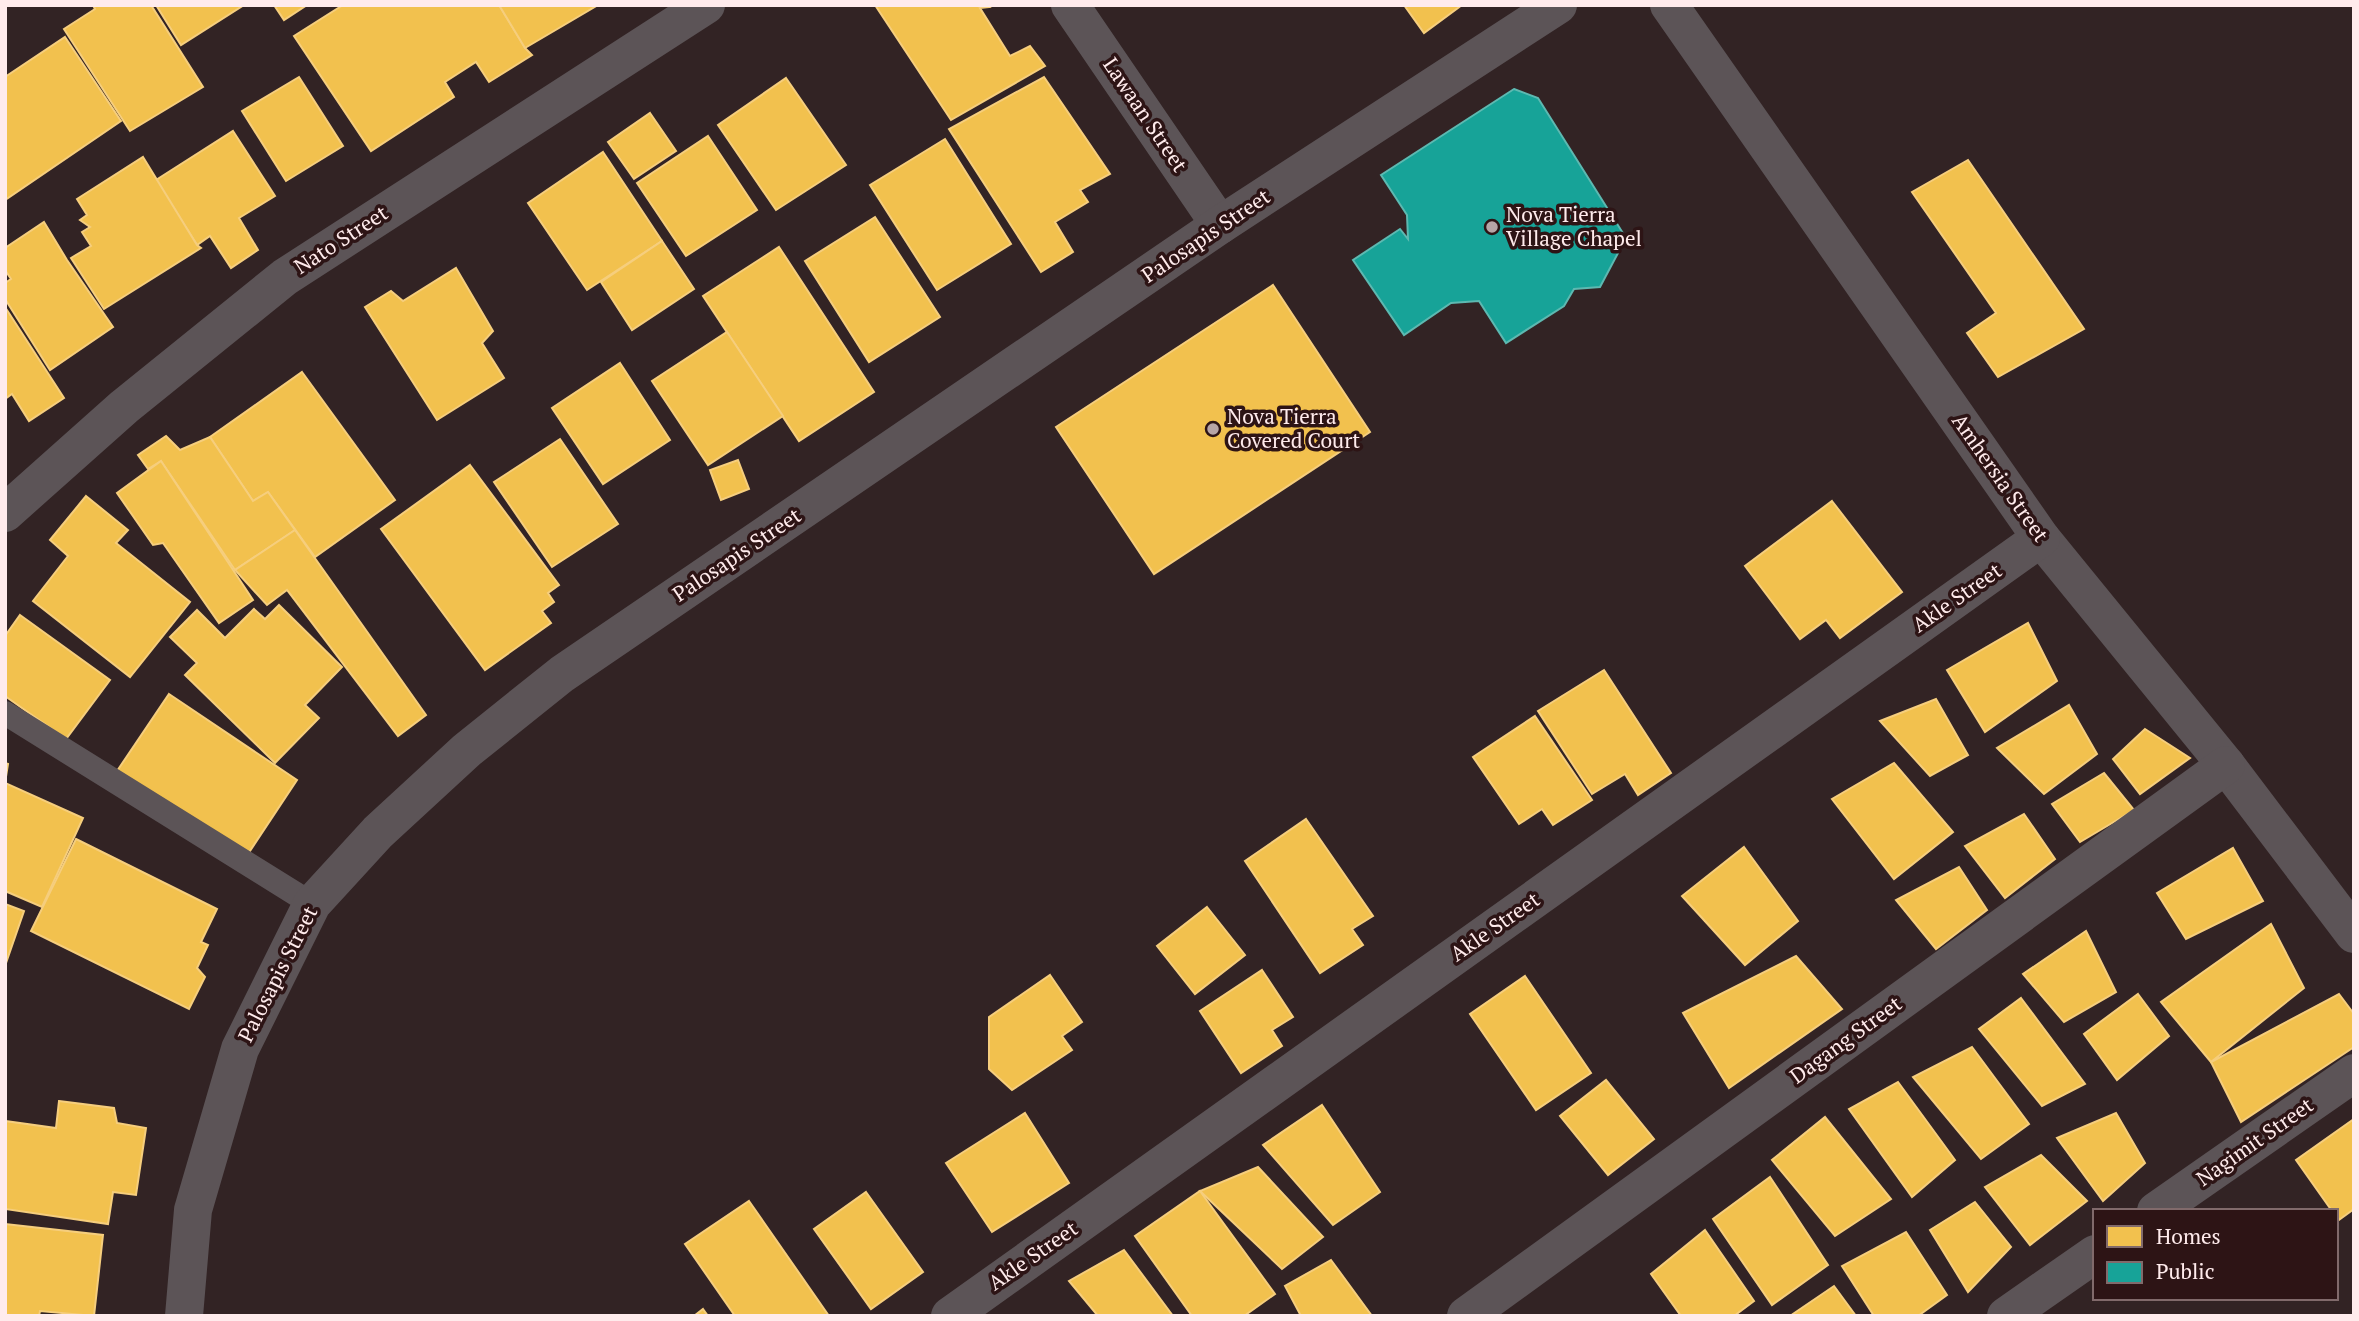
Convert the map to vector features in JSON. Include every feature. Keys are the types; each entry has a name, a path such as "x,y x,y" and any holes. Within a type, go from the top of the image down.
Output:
{"street":[{"name":"Nato Street","path":"5,513 124,407 285,277 706,5"},
{"name":"Lawaan Street","path":"1070,5 1220,225"},
{"name":"Palosapis Street","path":"184,1316 193,1210 240,1049 312,904 378,832 467,750 562,674 1220,225 1558,5"},
{"name":"Amhersia Street","path":"1669,5 2041,538 2225,765 2354,934"},
{"name":"Akle Street","path":"950,1316 2041,538"},
{"name":"Dagang Street","path":"1466,1316 2225,765"},
{"name":"Nagimit Street","path":"2159,1209 2354,1073"},
{"path":"2006,1316 2093,1255"}],"lane":[{"path":"5,713 312,904"}],"building: Homes":[{"path":"93,5 151,5 203,87 130,131 64,29 95,9"},
{"path":"156,5 244,5 181,45"},
{"path":"274,5 307,5 284,20"},
{"path":"343,5 499,5 532,55 489,82 476,62 445,82 454,97 371,151 294,36"},
{"path":"499,5 598,5 525,48"},
{"path":"875,5 989,5 990,7 980,8 1010,56 1030,46 1045,66 951,120"},
{"path":"1404,5 1462,5 1424,33"},
{"path":"65,37 121,121 5,200 5,77"},
{"path":"299,77 343,146 286,181 242,111"},
{"path":"1044,77 1110,174 1080,190 1088,202 1055,222 1073,252 1041,272 949,129"},
{"path":"786,78 846,165 776,210 718,125"},
{"path":"650,113 676,151 634,179 608,142"},
{"path":"233,131 275,196 239,218 258,250 231,268 210,236 197,245 156,180"},
{"path":"708,136 757,210 686,256 637,183"},
{"path":"945,139 1011,244 937,290 870,185"},
{"path":"603,152 662,241 587,290 528,203"},
{"path":"143,157 201,248 104,309 71,258 91,246 82,232 90,227 80,220 87,215 77,199"},
{"path":"1968,160 2084,329 1998,377 1967,333 1996,313 1912,192"},
{"path":"875,217 940,317 869,362 805,261"},
{"path":"44,222 113,327 50,370 5,299 5,283 11,279 5,270 5,248"},
{"path":"662,241 694,289 632,330 601,282"},
{"path":"779,247 874,392 799,441 703,296"},
{"path":"456,268 493,331 482,343 504,378 437,420 365,307 391,291 403,301"},
{"name":"Nova Tierra Covered Court","path":"1273,285 1370,432 1154,574 1056,427"},
{"path":"5,307 64,398 29,421 12,394 5,399"},
{"path":"727,332 783,416 708,465 652,381"},
{"path":"620,363 670,440 603,484 552,408"},
{"path":"302,372 395,500 315,557 268,492 253,501 210,437"},
{"path":"166,436 180,450 210,437 253,501 268,492 295,530 235,570 161,461 148,469 138,455"},
{"path":"560,439 618,524 552,567 494,482"},
{"path":"738,460 749,489 721,500 710,470"},
{"path":"161,461 253,600 219,623 163,543 153,545 117,493"},
{"path":"470,465 559,585 548,593 554,602 542,611 551,623 485,670 381,529"},
{"path":"86,496 128,530 116,543 190,602 130,677 33,601 68,556 50,540"},
{"path":"1832,501 1902,592 1840,638 1826,620 1800,639 1745,566"},
{"path":"295,530 426,715 398,736 287,590 267,605 235,570"},
{"path":"279,605 342,667 305,705 319,718 275,763 185,675 197,663 170,637 197,610 225,638 254,609 265,619"},
{"path":"20,615 110,680 66,739 5,696 5,636"},
{"path":"2028,623 2057,681 1985,732 1947,670"},
{"path":"1604,670 1671,773 1638,795 1625,774 1592,794 1538,711"},
{"path":"169,694 297,780 244,860 115,774"},
{"path":"1936,699 1968,755 1930,776 1880,721"},
{"path":"2069,705 2097,754 2044,794 1997,748"},
{"path":"1535,716 1592,800 1553,825 1542,809 1519,824 1473,757"},
{"path":"2145,729 2190,758 2140,794 2113,759"},
{"path":"1894,763 1953,832 1894,879 1832,799"},
{"path":"2104,773 2134,810 2080,842 2052,804"},
{"path":"5,783 83,818 42,907 5,891"},
{"path":"2024,814 2055,859 2005,898 1965,846"},
{"path":"1306,819 1373,916 1352,929 1363,945 1320,973 1245,861"},
{"path":"76,839 217,909 201,942 208,945 197,968 205,977 189,1009 31,931"},
{"path":"1744,847 1798,921 1745,965 1682,896"},
{"path":"2233,848 2263,901 2186,939 2157,893"},
{"path":"1959,867 1987,910 1936,949 1896,900"},
{"path":"5,904 24,911 5,966"},
{"path":"1207,907 1245,955 1195,994 1157,946"},
{"path":"2271,924 2304,988 2211,1062 2161,1002"},
{"path":"2086,931 2116,992 2064,1022 2023,974"},
{"path":"1796,956 1842,1009 1729,1088 1683,1013"},
{"path":"1262,970 1293,1017 1272,1030 1282,1046 1241,1073 1200,1011"},
{"path":"1050,975 1082,1022 1062,1036 1072,1050 1012,1090 989,1069 989,1017"},
{"path":"1525,976 1591,1073 1536,1110 1470,1014"},
{"path":"2138,994 2169,1036 2117,1080 2084,1034"},
{"path":"2339,994 2354,1014 2354,1047 2241,1122 2211,1062"},
{"path":"2021,998 2085,1084 2042,1106 1979,1029"},
{"path":"1972,1047 2029,1124 1981,1159 1913,1077"},
{"path":"1606,1080 1654,1139 1608,1175 1560,1116"},
{"path":"1898,1082 1955,1160 1912,1197 1849,1109"},
{"path":"59,1101 114,1108 117,1123 146,1128 136,1195 113,1192 108,1224 5,1209 5,1121 56,1128"},
{"path":"1322,1105 1380,1192 1333,1225 1263,1145"},
{"path":"1025,1113 1069,1183 992,1232 946,1163"},
{"path":"2116,1113 2145,1163 2103,1201 2057,1138"},
{"path":"1825,1117 1891,1199 1835,1236 1772,1160"},
{"path":"2354,1119 2354,1209 2339,1220 2338,1209 2331,1209 2296,1160"},
{"path":"2041,1155 2087,1201 2030,1245 1985,1187"},
{"path":"1258,1167 1323,1237 1282,1269 1200,1191"},
{"path":"1770,1177 1828,1265 1772,1305 1713,1219"},
{"path":"1200,1191 1275,1294 1244,1316 1192,1316 1135,1236"},
{"path":"866,1192 923,1272 871,1309 814,1229"},
{"path":"749,1201 829,1316 735,1316 685,1244"},
{"path":"1975,1202 2011,1247 1968,1292 1930,1230"},
{"path":"5,1224 103,1235 94,1316 40,1311 39,1316 5,1315"},
{"path":"1705,1230 1754,1301 1734,1316 1681,1316 1651,1274"},
{"path":"1906,1232 1947,1295 1918,1316 1874,1316 1842,1266"},
{"path":"1124,1250 1173,1316 1098,1316 1069,1281"},
{"path":"1331,1260 1372,1316 1301,1316 1285,1286"},
{"path":"1834,1286 1856,1316 1790,1316"},
{"path":"703,1309 708,1316 694,1316"}],"building: Public":[{"path":"1514,89 1538,98 1626,238 1600,287 1574,289 1564,306 1506,343 1479,301 1451,303 1404,335 1353,260 1400,229 1408,239 1407,215 1381,175"}],"place":[{"name":"Nova Tierra Village Chapel","path":"1492,227"},
{"name":"Nova Tierra Covered Court","path":"1213,429"}]}
